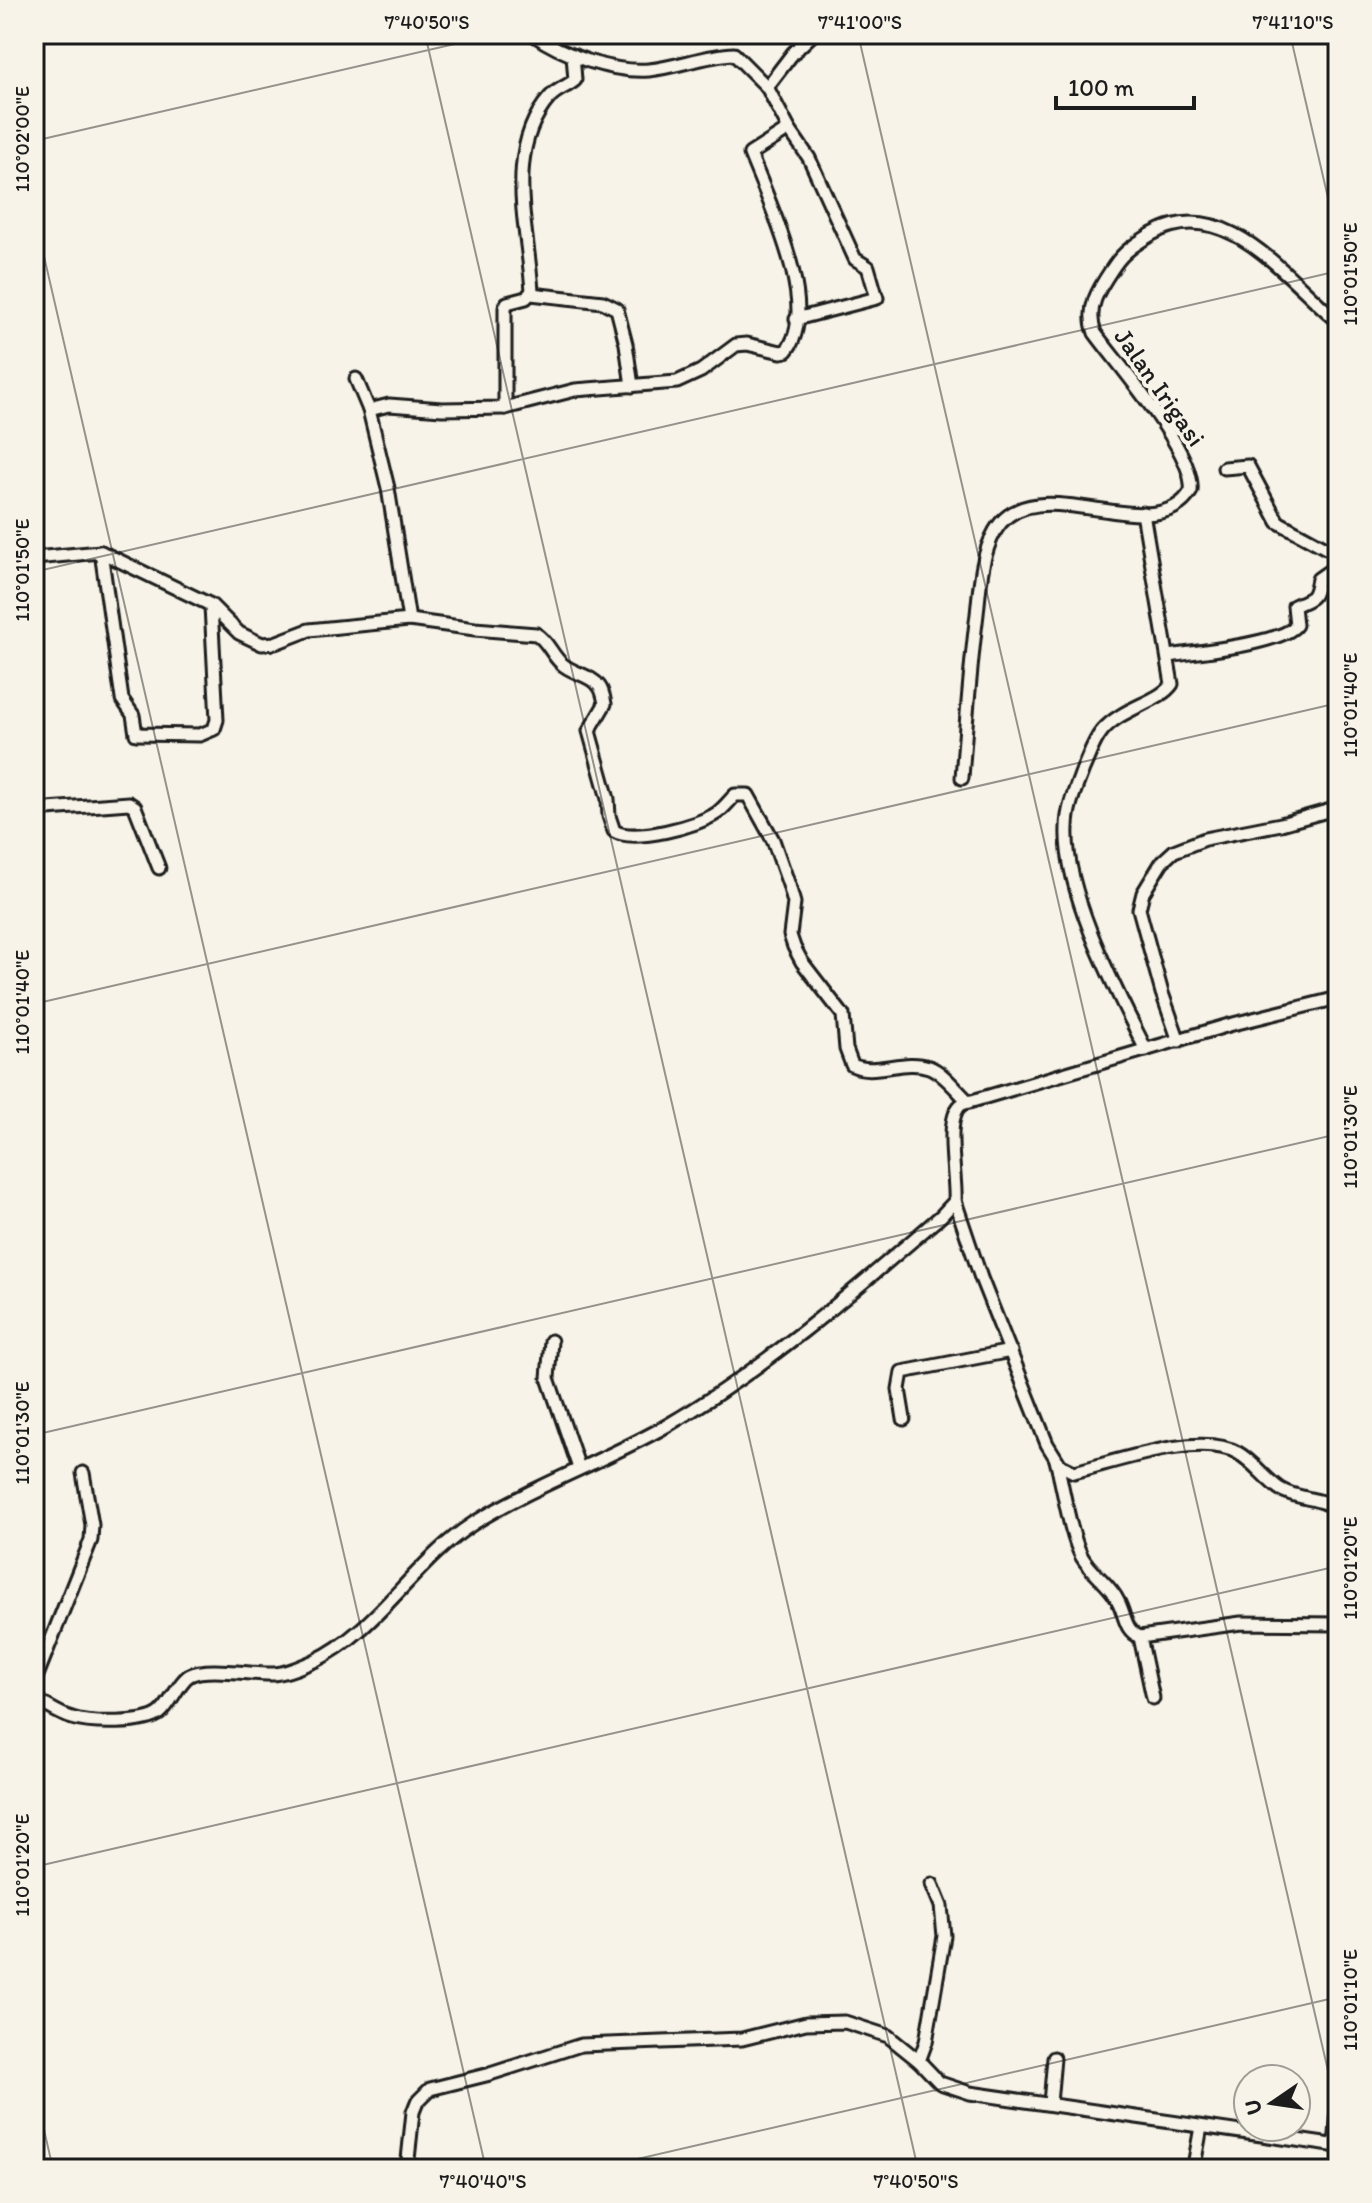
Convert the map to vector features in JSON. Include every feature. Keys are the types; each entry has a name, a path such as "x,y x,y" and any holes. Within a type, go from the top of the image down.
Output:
{"street":[{"path":"533,34 554,49 605,65 639,70 734,54 767,87 789,129 809,158 855,259 868,267 877,298 796,319"},
{"path":"767,87 793,53 813,34"},
{"path":"531,294 530,254 521,181 523,153 536,119 549,97 575,80 573,55"},
{"path":"369,410 389,405 442,409 505,408 575,390 685,379 736,345 786,351 791,346 796,319 797,297 792,268 750,154 789,129"},
{"name":"Jalan Irigasi","path":"962,778 970,669 982,570 995,532 1004,519 1019,510 1042,505 1162,512 1182,504 1190,494 1192,483 1189,468 1155,411 1101,340 1091,321 1091,307 1119,259 1134,245 1171,226 1210,224 1252,245 1338,321"},
{"path":"505,408 505,308 508,303 531,294 603,302 617,309 632,386"},
{"path":"356,379 369,410 388,488 409,620"},
{"path":"1224,468 1248,466 1278,522 1326,548 1338,547"},
{"path":"1143,513 1172,679 1170,688 1125,710 1104,728 1095,741 1075,791 1066,828 1076,889 1103,962 1146,1050"},
{"path":"101,552 122,699 133,715 136,734 200,735 214,729 217,720 211,605"},
{"path":"34,558 101,552 211,605 239,633 262,644 275,643 309,630 409,620 536,634 562,665 598,685 605,704 589,731 615,833 628,836 692,825 716,814 735,795 748,795 773,840 789,885 794,903 790,935 794,947 843,1015 846,1049 852,1065 861,1070 901,1065 930,1067 968,1101"},
{"path":"1168,656 1240,645 1290,633 1296,625 1294,606 1310,600 1317,590 1318,579 1338,565"},
{"path":"34,810 129,803 135,807 159,868"},
{"path":"1179,1041 1139,909 1143,893 1162,862 1174,851 1205,839 1281,824 1338,808"},
{"path":"1338,998 1229,1025 968,1101 956,1108 953,1119 955,1201 981,1278 1056,1460 1083,1558 1118,1600 1129,1631 1140,1637 1241,1623 1338,1624"},
{"path":"34,1699 74,1719 93,1722 144,1719 162,1711 193,1673 272,1674 302,1666 343,1644 465,1529 670,1424 781,1349 917,1237 955,1201"},
{"path":"551,1341 548,1378 579,1468"},
{"path":"904,1419 899,1389 902,1372 908,1368 1011,1351"},
{"path":"1056,1460 1074,1472 1183,1446 1213,1445 1237,1452 1285,1492 1329,1504 1338,1510"},
{"path":"34,1683 91,1540 92,1525 83,1473"},
{"path":"1140,1637 1153,1698"},
{"path":"919,2061 926,2042 944,1936 941,1906 932,1884"},
{"path":"407,2169 413,2112 423,2094 441,2084 490,2074 573,2047 742,2039 806,2023 845,2022 888,2036 947,2086 987,2095 1336,2146 1338,2111"},
{"path":"1050,2103 1054,2058"},
{"path":"1191,2169 1201,2127"}]}
